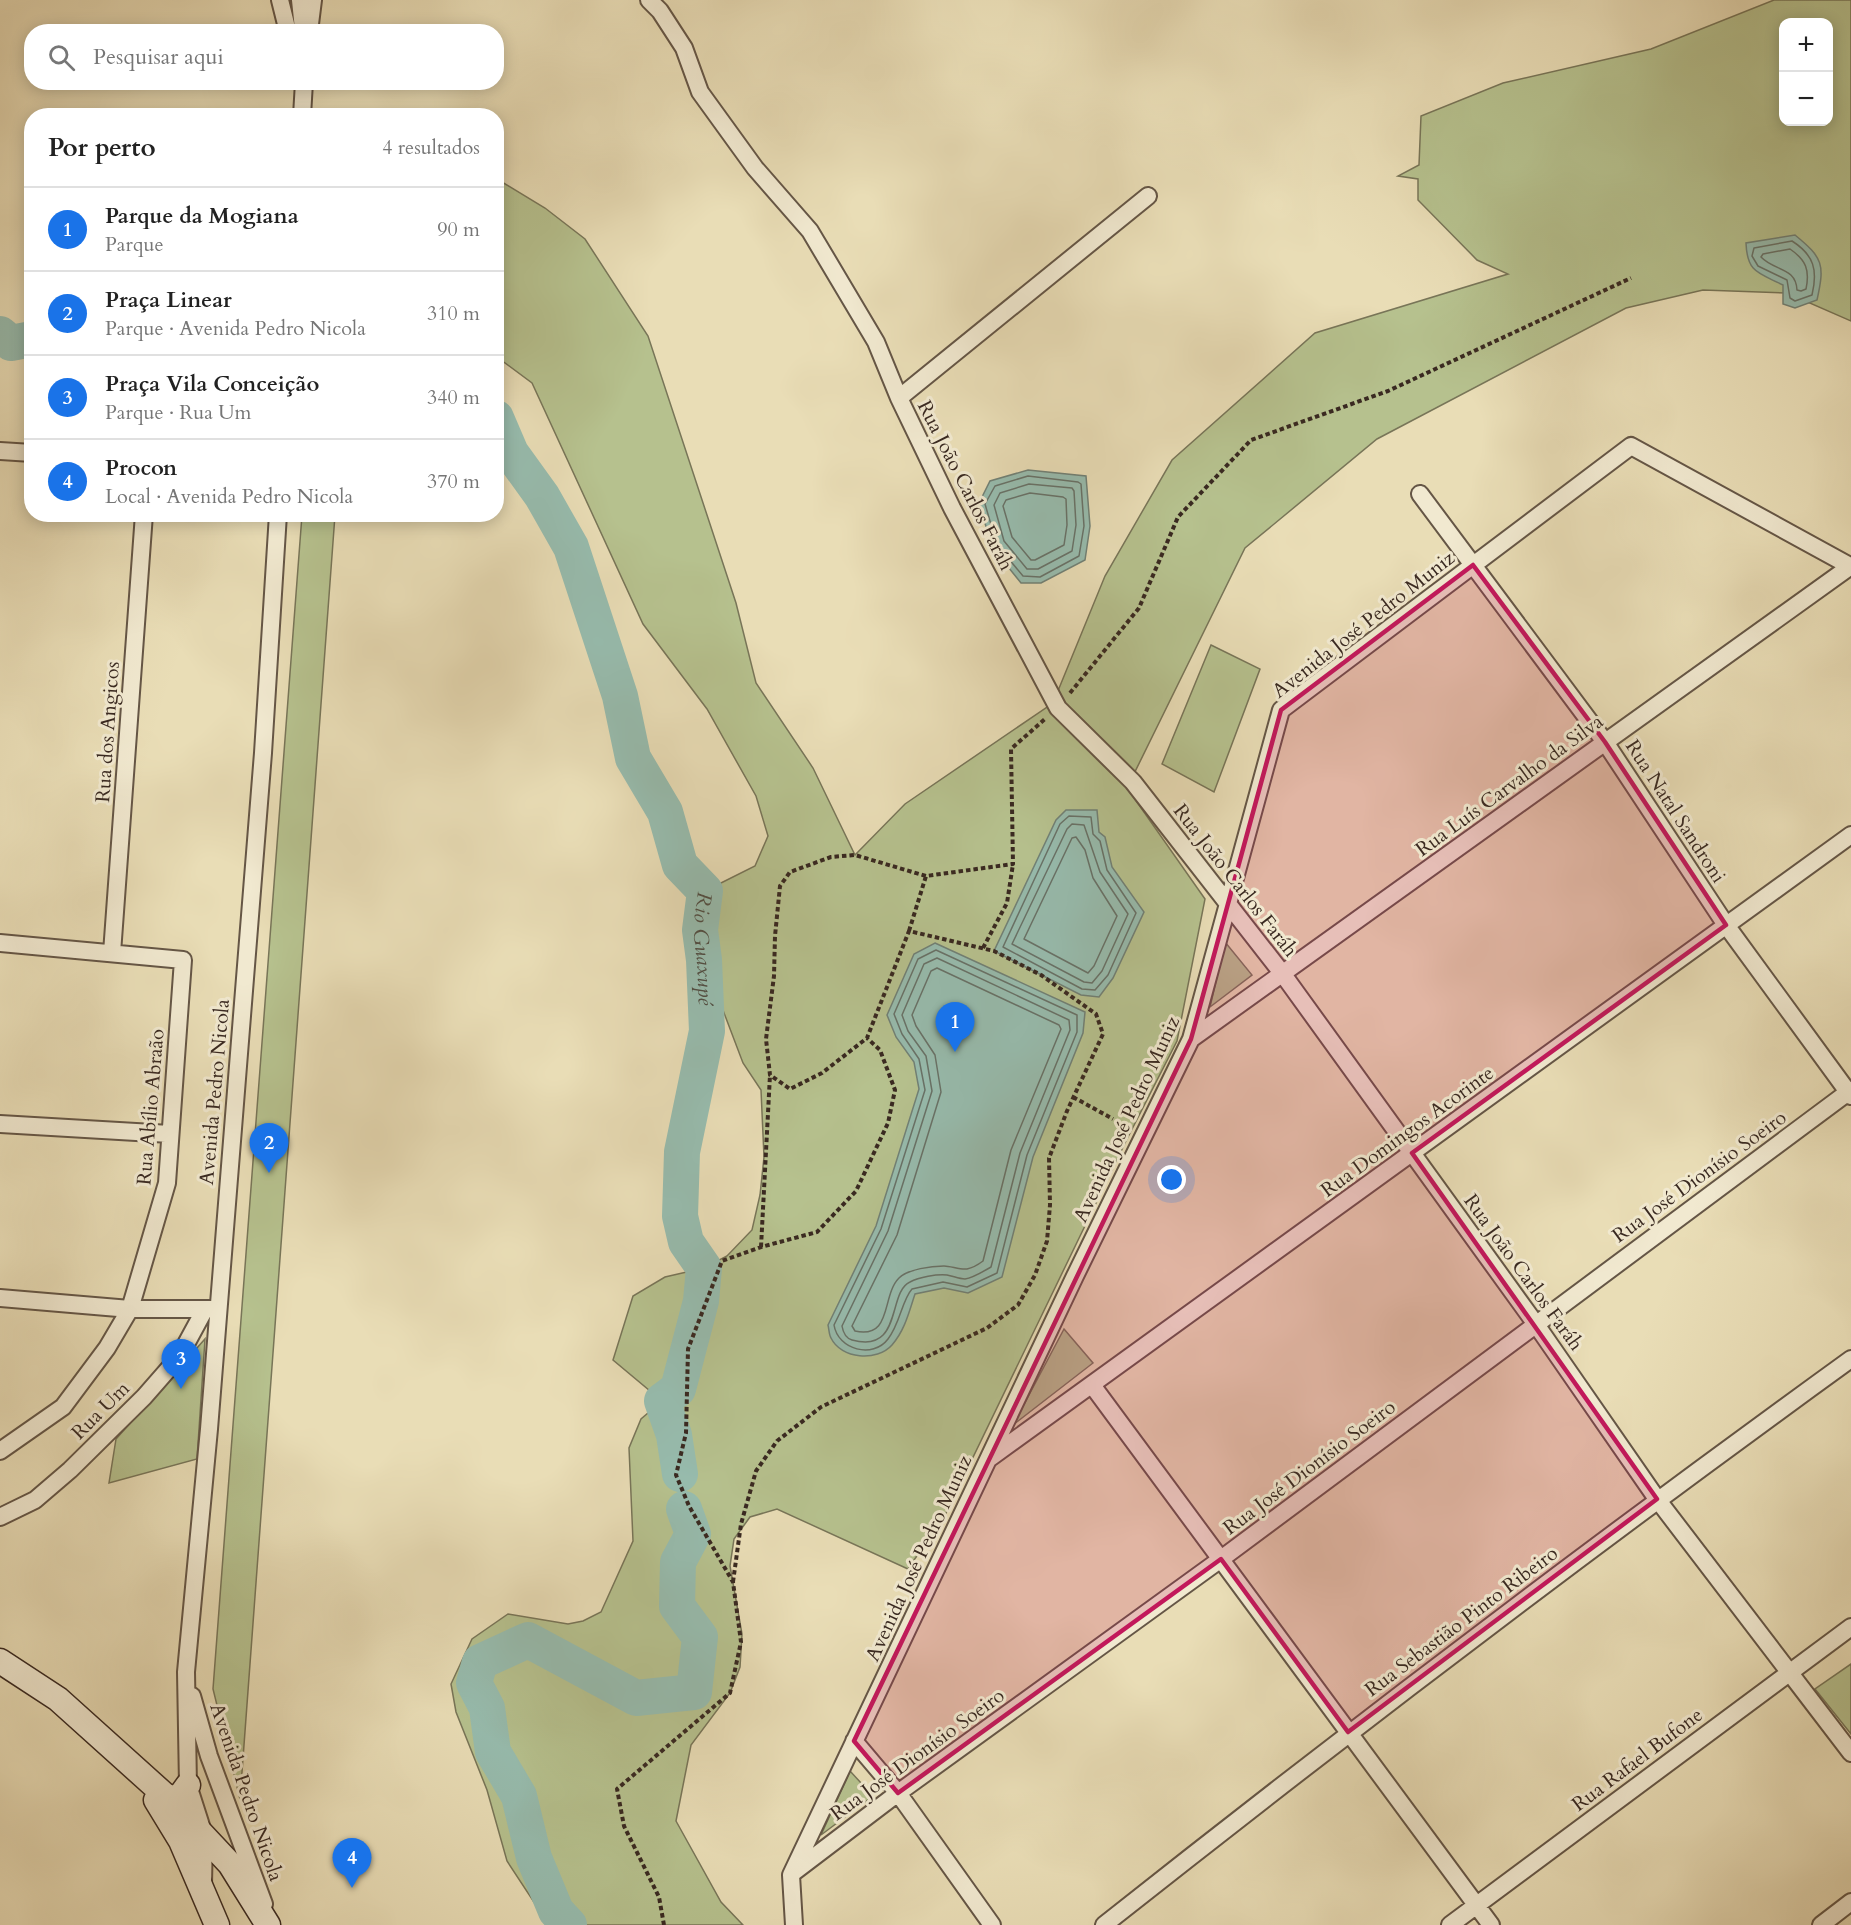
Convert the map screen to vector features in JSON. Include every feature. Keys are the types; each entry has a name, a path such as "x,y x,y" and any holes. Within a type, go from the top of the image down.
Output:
{"main road":[{"path":"0,1661 58,1699 168,1798 231,1864 270,1925"},
{"path":"141,1775 182,1840 217,1925"},
{"path":"168,1798 180,1796 188,1785"}],"street":[{"path":"280,0 286,24"},
{"path":"300,0 302,24"},
{"path":"310,24 313,0"},
{"name":"Rua João Carlos Faráh","path":"649,0 660,11 684,48 700,92 755,168 810,231 876,342 899,398 952,508 1058,708 1133,782 1282,974 1535,1323 1657,1499 1851,1753"},
{"path":"302,108 303,90"},
{"path":"899,398 1148,196"},
{"name":"Avenida José Pedro Muniz","path":"794,1925 791,1875 987,1461 1191,1039 1281,710 1631,446 1850,566"},
{"path":"0,451 24,452"},
{"name":"Rua Natal Sandroni","path":"1420,494 1605,742 1726,925 1850,1093"},
{"name":"Rua dos Angicos","path":"112,953 143,522"},
{"name":"Avenida Pedro Nicola","path":"203,1890 204,1835 188,1785 186,1672 209,1429 211,1309 262,765 277,522"},
{"name":"Rua Luís Carvalho da Silva","path":"1191,1039 1850,566"},
{"name":"Rua Domingos Acorinte","path":"987,1461 1851,834"},
{"path":"0,943 112,953"},
{"name":"Rua Abílio Abraão","path":"0,1451 63,1407 107,1348 130,1309 166,1183 183,960 112,953"},
{"name":"Rua José Dionísio Soeiro","path":"791,1875 898,1792 1221,1559 1535,1323 1850,1093"},
{"path":"0,1124 170,1134"},
{"path":"0,1298 130,1309 211,1309"},
{"name":"Rua Um","path":"0,1517 35,1500 70,1470 144,1397 179,1357 211,1309"},
{"name":"Rua Sebastião Pinto Ribeiro","path":"1104,1925 1348,1732 1657,1499 1851,1359"},
{"path":"1092,1385 1491,1925"},
{"name":"Rua Rafael Bufone","path":"1450,1925 1851,1627"},
{"name":"Avenida Pedro Nicola","path":"186,1672 209,1756 270,1925"},
{"path":"854,1741 898,1792 992,1925"},
{"path":"1821,1925 1851,1902"}],"path":[{"path":"983,948 1007,903 1013,864 1011,749 1058,708 1139,608 1178,517 1251,440 1388,391 1631,278"},
{"path":"761,1247 770,1075 766,1039 774,976 780,886 790,872 831,857 855,855 926,876 1013,864"},
{"path":"770,1075 790,1089 822,1073 867,1038 909,931 926,876"},
{"path":"664,1925 659,1897 624,1826 618,1789 730,1693 741,1642 734,1582 741,1524 756,1471 777,1441 821,1407 987,1328 1018,1305 1035,1275 1047,1241 1050,1205 1049,1158 1073,1097 1103,1034 1096,1014 1041,975 983,948 909,931"},
{"path":"734,1582 689,1506 676,1475 686,1433 688,1349 722,1261 761,1247 817,1232 856,1191 888,1123 896,1090 880,1050 867,1038"},
{"path":"1073,1097 1113,1119"}],"highlighted area":[{"path":"1473,565 1605,742 1726,925 1412,1153 1657,1499 1348,1732 1221,1559 898,1793 854,1741 1191,1039 1281,710"}],"green space":[{"path":"1774,0 1851,0 1851,321 1787,293 1703,290 1626,308 1377,439 1245,548 1127,788 1205,899 1177,1041 1127,1139 946,1513 908,1569 777,1509 750,1517 734,1539 730,1566 742,1634 740,1667 730,1693 691,1745 676,1821 721,1902 743,1925 549,1925 507,1861 487,1790 456,1712 451,1684 472,1639 508,1614 568,1624 583,1621 601,1612 633,1541 629,1448 641,1419 662,1401 613,1360 633,1296 665,1277 704,1268 727,1256 752,1230 760,1195 764,1157 761,1090 743,1063 721,1005 713,914 705,891 755,866 768,836 756,796 707,709 643,624 532,383 504,362 504,183 545,208 585,239 648,336 736,603 756,683 813,768 855,855 905,804 1053,703 1105,576 1172,460 1315,333 1508,274 1477,260 1418,200 1418,179 1398,176 1419,165 1421,116 1503,83 1651,49"},
{"path":"301,522 334,522 240,1799 213,1689"},
{"path":"1211,645 1260,669 1214,792 1162,764"},
{"path":"1225,942 1252,975 1210,1007"},
{"path":"1064,1329 1093,1363 1013,1425"},
{"path":"205,1339 197,1459 109,1483 116,1439"},
{"path":"1851,1664 1851,1734 1815,1689"},
{"path":"850,1771 873,1796 821,1835"}],"water":[{"path":"1795,235 1816,256 1820,263 1821,278 1817,300 1795,308 1783,304 1783,285 1756,271 1752,266 1746,243"},
{"path":"1028,470 1086,476 1090,526 1085,560 1041,583 1021,583 992,547 979,503 990,481"},
{"path":"1066,810 1097,810 1099,832 1105,837 1112,867 1144,912 1113,978 1099,997 1081,995 994,951 1056,820"},
{"path":"935,943 1085,1012 1083,1033 1033,1157 1002,1277 968,1293 944,1288 915,1294 909,1314 892,1345 878,1354 860,1356 851,1354 836,1345 830,1337 828,1325 876,1226 919,1089 914,1062 896,1037 887,1015 914,954"}],"waterway":[{"name":"Rio Guaxupé","path":"0,334 11,343 24,341"},
{"name":"Rio Guaxupé","path":"504,437 511,453 542,496 571,547 620,696 633,758 665,812 680,865 705,891 700,930 704,960 707,1031 682,1152 680,1216 686,1242 704,1268 701,1301 678,1389 662,1401 674,1435 680,1474"},
{"name":"Rio Guaxupé","path":"569,1925 556,1911 534,1858 519,1796 493,1752 487,1708 474,1683 480,1662 528,1640 636,1698 694,1692 700,1637 677,1606 678,1562 693,1534 684,1509"}],"place":[{"name":"Parque da Mogiana","path":"955,1052"},
{"name":"Praça Linear","path":"269,1173"},
{"name":"Praça Vila Conceição","path":"181,1389"},
{"name":"Procon","path":"352,1888"}]}
